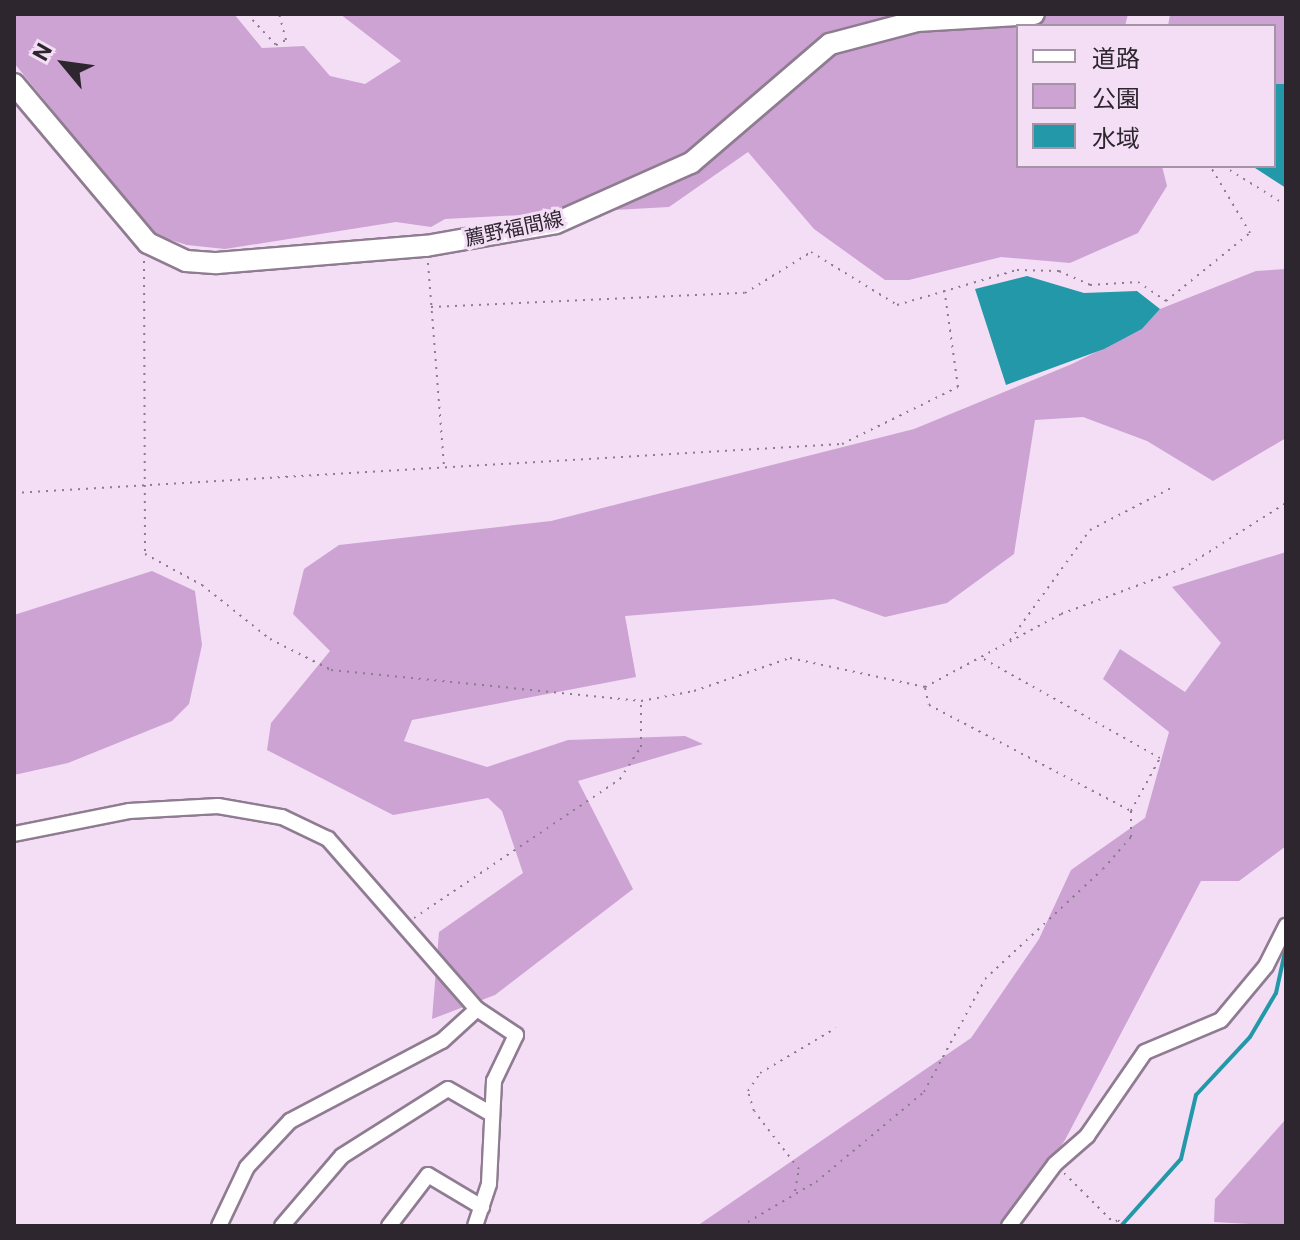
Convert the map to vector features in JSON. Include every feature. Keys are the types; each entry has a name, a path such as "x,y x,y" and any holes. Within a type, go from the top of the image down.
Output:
{"main road":[{"name":"薦野福間線","path":"14,84 148,243 197,263 426,246 556,223 663,178 715,146 830,44 917,21 1034,14"}],"street":[{"path":"14,834 185,806 282,817 328,839 406,923 477,1009 516,1035 488,1112 482,1207 475,1226"},
{"path":"1009,1226 1055,1164 1087,1136 1145,1052 1207,1028 1234,1008 1286,926"},
{"path":"219,1226 247,1167 290,1121 442,1041 477,1009"},
{"path":"282,1226 342,1156 448,1089 488,1112"},
{"path":"389,1226 428,1175 482,1207"}],"path":[{"path":"247,14 276,45 286,40 279,14"},
{"path":"431,307 745,293 811,252 897,305 944,287 1017,270 1059,271 1090,285 1138,282 1166,301 1250,233 1211,168"},
{"path":"1226,168 1286,205"},
{"path":"148,243 144,486 150,560 202,585 307,660 356,673 641,701 790,658 925,687 1010,641 1182,569 1286,503"},
{"path":"426,246 444,469"},
{"path":"14,493 444,469 860,440 958,387 944,287"},
{"path":"1010,641 1090,530 1171,488"},
{"path":"741,1226 794,1193 924,1092 985,979 1103,869 1131,837 1131,811 1160,758 980,657"},
{"path":"925,687 929,705 1131,811"},
{"path":"406,923 620,779 641,747 641,701"},
{"path":"794,1193 799,1169 754,1111 748,1091 760,1073 836,1028"},
{"path":"1055,1164 1124,1226"},
{"path":"1109,1226 1116,1221"}],"green space":[{"path":"14,14 234,14 262,48 304,46 330,76 365,84 401,61 340,14 1128,14 1126,24 1016,24 1016,168 1162,168 1167,186 1138,233 1070,263 1001,257 909,280 885,280 814,229 748,152 669,207 445,219 431,227 396,222 225,249 187,245 155,235 14,63"},
{"path":"1170,14 1286,14 1286,84 1276,84 1276,24 1168,24"},
{"path":"1286,269 1286,438 1213,481 1147,441 1083,417 1035,420 1014,554 947,603 885,617 834,599 625,616 636,677 412,720 404,741 487,767 568,740 685,736 703,744 578,781 633,889 495,995 432,1019 439,932 523,873 502,811 488,798 393,815 267,750 271,723 330,651 293,614 304,569 339,545 551,521 914,429 1072,364 1142,329 1160,309 1256,271"},
{"path":"1286,552 1286,846 1239,881 1201,881 1065,1140 1017,1207 999,1226 697,1226 971,1038 1039,939 1071,870 1145,818 1169,732 1103,679 1120,649 1185,692 1221,643 1172,587"},
{"path":"152,571 195,591 202,645 189,704 172,721 68,763 14,775 14,615"},
{"path":"1286,1119 1286,1226 1214,1222 1215,1199"}],"water":[{"path":"1276,84 1286,84 1286,188 1255,168 1276,168"},
{"path":"1027,276 1084,293 1137,291 1160,309 1142,329 1104,349 1006,385 975,289"}],"waterway":[{"path":"1121,1226 1181,1159 1196,1095 1250,1037 1276,993 1286,947"}]}
